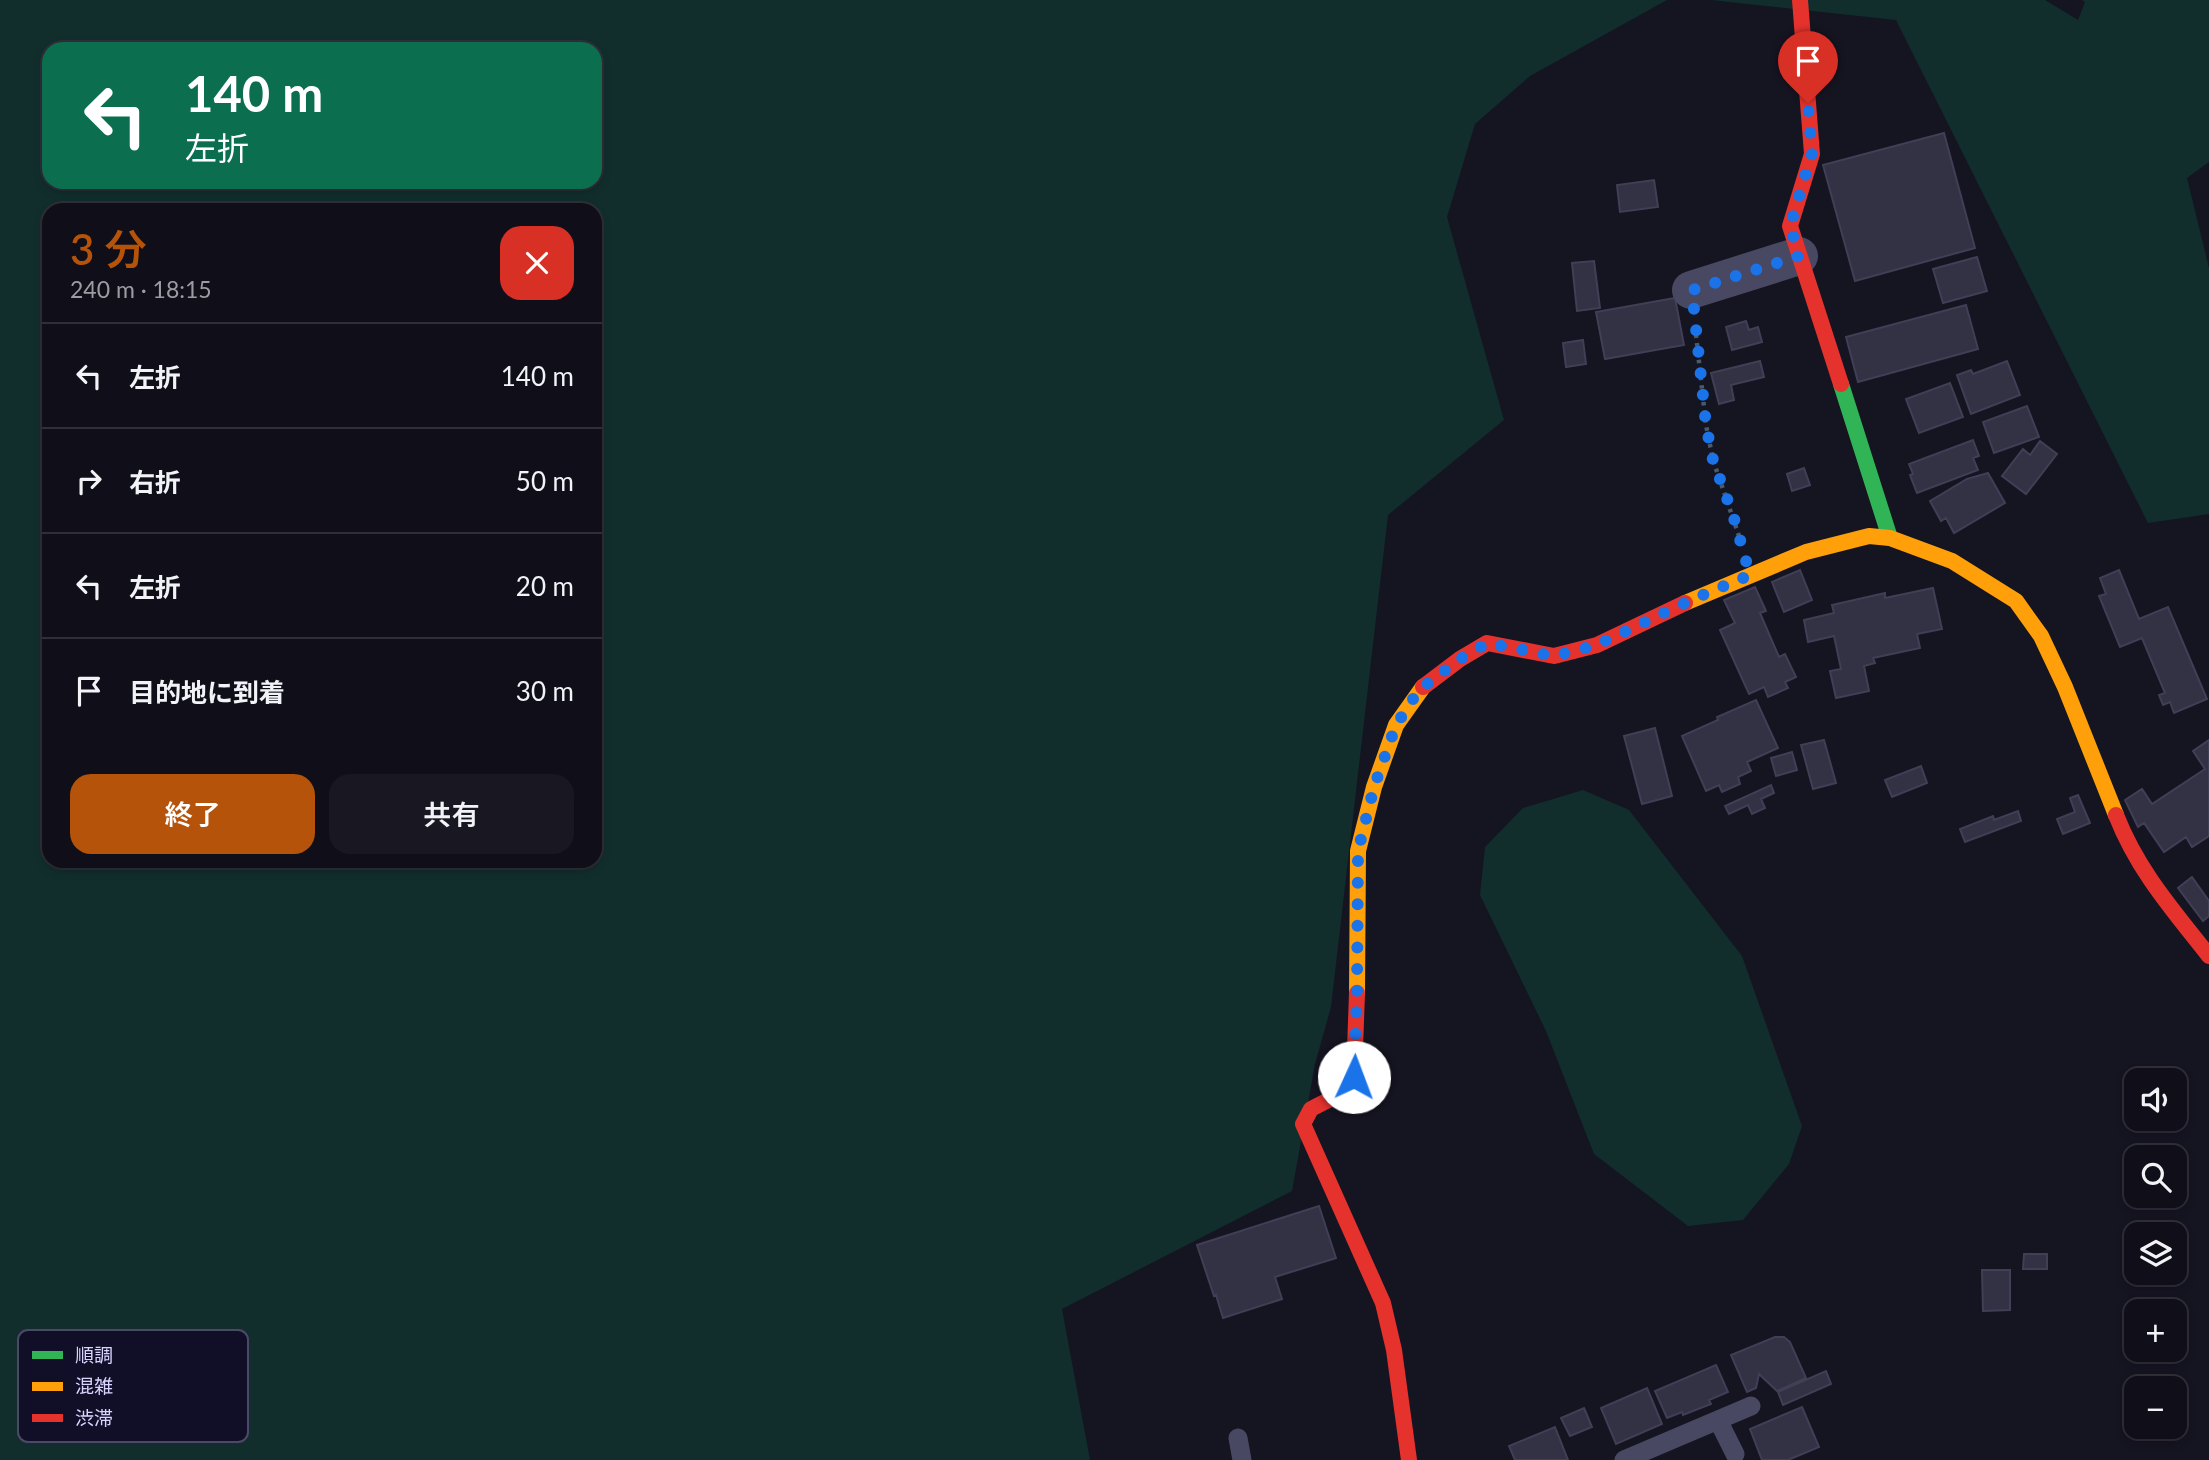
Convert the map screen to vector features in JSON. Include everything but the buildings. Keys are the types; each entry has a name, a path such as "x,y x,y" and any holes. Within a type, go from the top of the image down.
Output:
{"street":[{"path":"1800,0 1812,154 1790,226 1890,538"},
{"path":"1692,290 1799,256"},
{"path":"1409,1460 1394,1350 1383,1303 1303,1124 1311,1109 1342,1093 1354,1077 1358,851 1374,787 1396,725 1419,690 1460,659 1487,643 1554,656 1597,645 1750,575 1818,548 1869,536 1890,538 1952,561 2017,601 2041,636 2065,687 2127,844 2149,881 2209,956"}],"lane":[{"path":"1624,1460 1751,1406"},
{"path":"1718,1420 1735,1454"},
{"path":"1238,1438 1242,1460"}],"path":[{"path":"1692,290 1706,425 1713,460 1733,515 1750,575"}],"green space":[{"path":"0,0 1667,0 1530,76 1475,124 1447,217 1504,420 1388,515 1331,1007 1315,1064 1292,1191 1062,1309 1090,1460 0,1460"},
{"path":"1711,0 2045,0 2078,20 2085,2 2082,0 2209,0 2209,162 2187,178 2209,268 2209,514 2148,523 1896,20"},
{"path":"1583,790 1629,810 1742,956 1802,1126 1789,1164 1743,1220 1688,1226 1594,1154 1546,1031 1480,895 1485,847 1523,808"}],"traffic: fast":[{"path":"1841,384 1890,538"}],"traffic: slow":[{"path":"1685,603 1806,552 1869,536 1890,538 1952,561 2016,601 2041,636 2065,687 2116,815"},
{"path":"1357,993 1358,851 1374,787 1396,725 1423,687"}],"traffic: jam":[{"path":"1800,0 1812,154 1790,226 1841,384"},
{"path":"1423,687 1460,659 1487,643 1554,656 1597,645 1685,603"},
{"path":"2116,815 2145,872 2209,956"},
{"path":"1357,993 1354,1077 1342,1093 1311,1109 1303,1124 1383,1303 1394,1350 1409,1460"}],"route":[{"path":"1354,1077 1358,851 1374,787 1396,725 1419,690 1460,659 1487,643 1554,656 1597,645 1750,575 1733,515 1713,460 1706,425 1692,290 1799,256 1790,226 1812,154 1808,103"}]}
